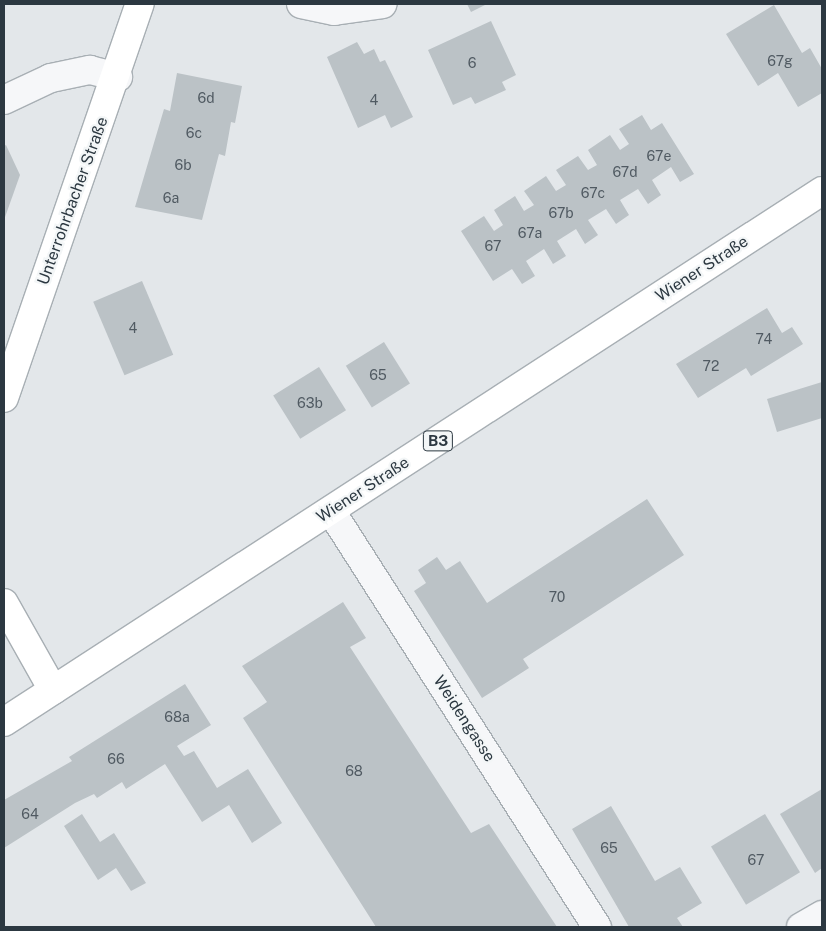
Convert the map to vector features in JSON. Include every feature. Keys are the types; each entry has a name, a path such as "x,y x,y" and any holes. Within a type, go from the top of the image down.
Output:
{"main road":[{"name":"Unterrohrbacher Straße","path":"4,398 118,78 140,4"},
{"name":"Wiener Straße","path":"4,722 822,191"},
{"path":"4,603 53,690"}],"street":[{"path":"301,4 334,11 383,4"},
{"path":"4,100 51,78 90,70 118,78"},
{"name":"Weidengasse","path":"331,511 596,927"},
{"path":"802,927 822,915"}],"building":[{"path":"467,4 487,4 471,12"},
{"path":"774,5 802,53 810,48 822,69 822,93 798,107 778,73 758,86 726,34"},
{"path":"491,21 516,75 502,82 506,90 475,104 471,97 453,105 428,50"},
{"path":"357,42 364,54 374,49 380,62 385,60 413,117 391,128 385,115 358,128 327,57"},
{"path":"177,73 242,86 235,123 231,122 225,156 219,154 202,220 135,207 164,109 170,111"},
{"path":"642,115 651,130 662,123 694,174 680,182 671,167 652,180 661,195 648,204 638,189 620,200 629,215 616,224 606,209 588,220 598,235 585,244 576,229 557,241 566,256 553,264 544,249 526,261 535,276 522,284 512,269 493,281 461,231 484,216 494,231 503,225 494,210 515,196 524,211 534,205 524,191 546,176 556,191 566,185 556,170 578,156 588,170 597,165 588,150 610,135 620,150 629,144 619,129"},
{"path":"6,145 20,175 4,220 4,146"},
{"path":"142,281 173,355 124,375 93,302"},
{"path":"767,308 782,333 792,327 803,344 751,376 746,368 698,398 676,364"},
{"path":"384,342 410,384 372,407 346,366"},
{"path":"319,367 346,410 300,439 273,396"},
{"path":"822,382 822,418 777,432 767,399"},
{"path":"647,499 684,555 523,659 529,668 482,698 414,591 426,583 418,570 437,557 446,570 460,561 487,603"},
{"path":"343,602 366,638 350,647 471,833 489,824 557,927 376,927 243,718 267,702 242,666"},
{"path":"185,684 211,725 177,746 184,756 194,751 217,788 248,769 282,823 252,843 229,805 202,822 165,764 126,789 122,782 97,798 94,794 75,803 4,848 4,800 72,761 69,757"},
{"path":"822,789 822,868 815,873 780,814"},
{"path":"611,806 655,881 680,867 702,903 677,918 683,927 629,927 572,829"},
{"path":"82,814 100,842 114,833 146,883 131,891 116,868 98,880 64,826"},
{"path":"765,814 800,872 746,905 711,846"}]}
